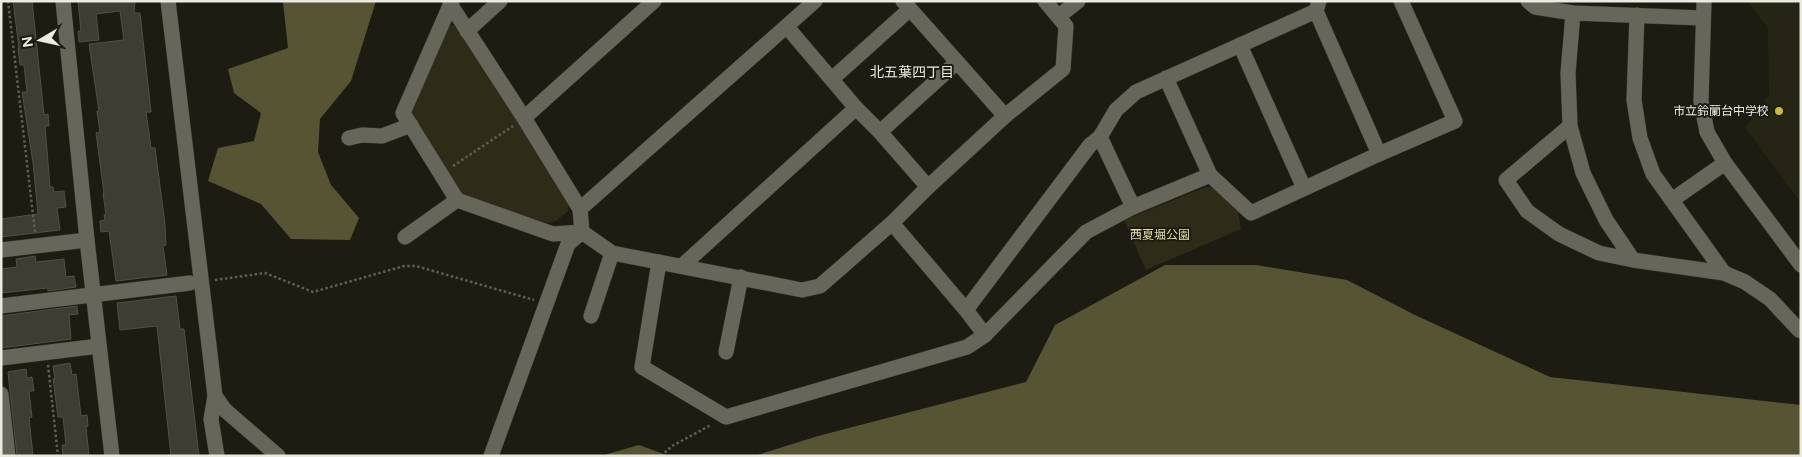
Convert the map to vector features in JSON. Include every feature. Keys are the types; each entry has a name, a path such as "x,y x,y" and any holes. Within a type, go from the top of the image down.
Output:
{"street":[{"path":"63,1 87,240 112,456"},
{"path":"168,1 215,396 211,420 217,456"},
{"path":"467,31 500,1"},
{"path":"524,118 654,1"},
{"path":"580,209 815,1"},
{"path":"451,3 403,113 457,200 553,234 582,232 612,253 802,290 820,286 892,223 1005,116 1064,69 1066,26 1045,1"},
{"path":"1059,16 1078,1"},
{"path":"1166,78 1210,175 1251,213 1455,121 1401,1"},
{"path":"1528,1 1535,7 1573,13 1702,18"},
{"path":"1704,1 1700,101 1707,132 1725,163 1801,265"},
{"path":"451,3 580,209 582,232"},
{"path":"832,79 907,5 1005,116"},
{"path":"966,310 1090,145 1100,137 1116,110 1122,104 1136,92 1240,45 1317,6 1379,154"},
{"path":"1573,13 1568,73 1570,126 1582,173 1606,220 1633,260"},
{"path":"1637,15 1634,100 1640,138 1653,174 1724,273"},
{"path":"787,27 856,108 880,132 928,187"},
{"path":"1240,45 1304,188"},
{"path":"880,132 957,62"},
{"path":"683,266 856,108"},
{"path":"349,138 362,135 382,136 411,125"},
{"path":"1570,126 1506,180 1527,211 1560,234 1599,253 1633,260 1724,273 1746,282 1770,299 1799,330 1801,328"},
{"path":"1100,137 1133,207"},
{"path":"1672,200 1725,163"},
{"path":"659,262 642,367 726,417 967,347 985,335 1086,232 1133,207 1210,175"},
{"path":"404,237 457,200"},
{"path":"892,223 985,335"},
{"path":"491,456 568,244 582,232"},
{"path":"1,250 87,240"},
{"path":"591,316 612,253"},
{"path":"726,352 741,277"},
{"path":"1,306 190,283"},
{"path":"1,358 99,346"},
{"path":"1,394 8,456"},
{"path":"215,396 225,410 278,456"}],"path":[{"path":"8,1 36,246"},
{"path":"441,174 524,118"},
{"path":"210,281 265,273 313,292 404,266 416,266 540,301"},
{"path":"47,352 58,456"},
{"path":"661,456 672,446 726,417"}],"shaded area":[{"path":"376,1 351,81 320,119 318,152 331,185 359,218 350,240 291,239 261,204 208,181 218,148 254,141 261,113 234,93 228,69 288,48 283,2"},
{"name":"市立鈴蘭台中学校","path":"1747,1 1801,1 1801,203 1745,127 1769,95 1768,28"},
{"path":"1165,265 1256,265 1347,280 1415,315 1550,377 1801,405 1801,456 754,456 818,436 1026,382 1055,325"},
{"path":"639,445 669,456 604,456 604,455"}],"green space":[{"path":"459,25 570,198 568,211 556,221 547,223 463,196 408,109 445,26"},
{"name":"西夏堀公園","path":"1206,187 1217,188 1238,211 1241,229 1146,270 1124,220"}],"building":[{"path":"13,1 32,1 44,115 48,114 49,126 45,126 50,187 53,187 54,192 64,191 66,207 57,208 60,230 1,237 1,219 38,214 33,163 22,92 27,92 24,65 20,65"},
{"path":"78,1 135,1 134,13 140,13 151,112 146,112 151,148 155,148 165,224 166,245 163,246 167,275 116,281 109,231 101,232 100,221 105,220 104,215 106,215 96,133 100,132 97,111 99,111 89,44 124,40 120,11 96,14 99,40 79,42 78,31 81,31"},
{"path":"35,256 36,262 64,259 66,277 74,276 76,287 48,291 48,288 1,293 1,269 17,267 16,259"},
{"path":"176,296 180,329 184,329 199,456 171,456 157,326 120,330 117,303"},
{"path":"77,306 78,314 69,315 71,339 1,348 1,316"},
{"path":"70,363 72,375 76,374 81,416 87,415 88,426 86,427 89,456 63,456 62,445 66,445 63,417 58,417 53,366"},
{"path":"26,369 27,378 32,377 34,391 29,391 32,417 29,418 33,456 17,456 8,372"}],"place":[{"name":"市立鈴蘭台中学校","path":"1779,111"}],"district":[{"name":"北五葉四丁目","path":"912,72"}]}
